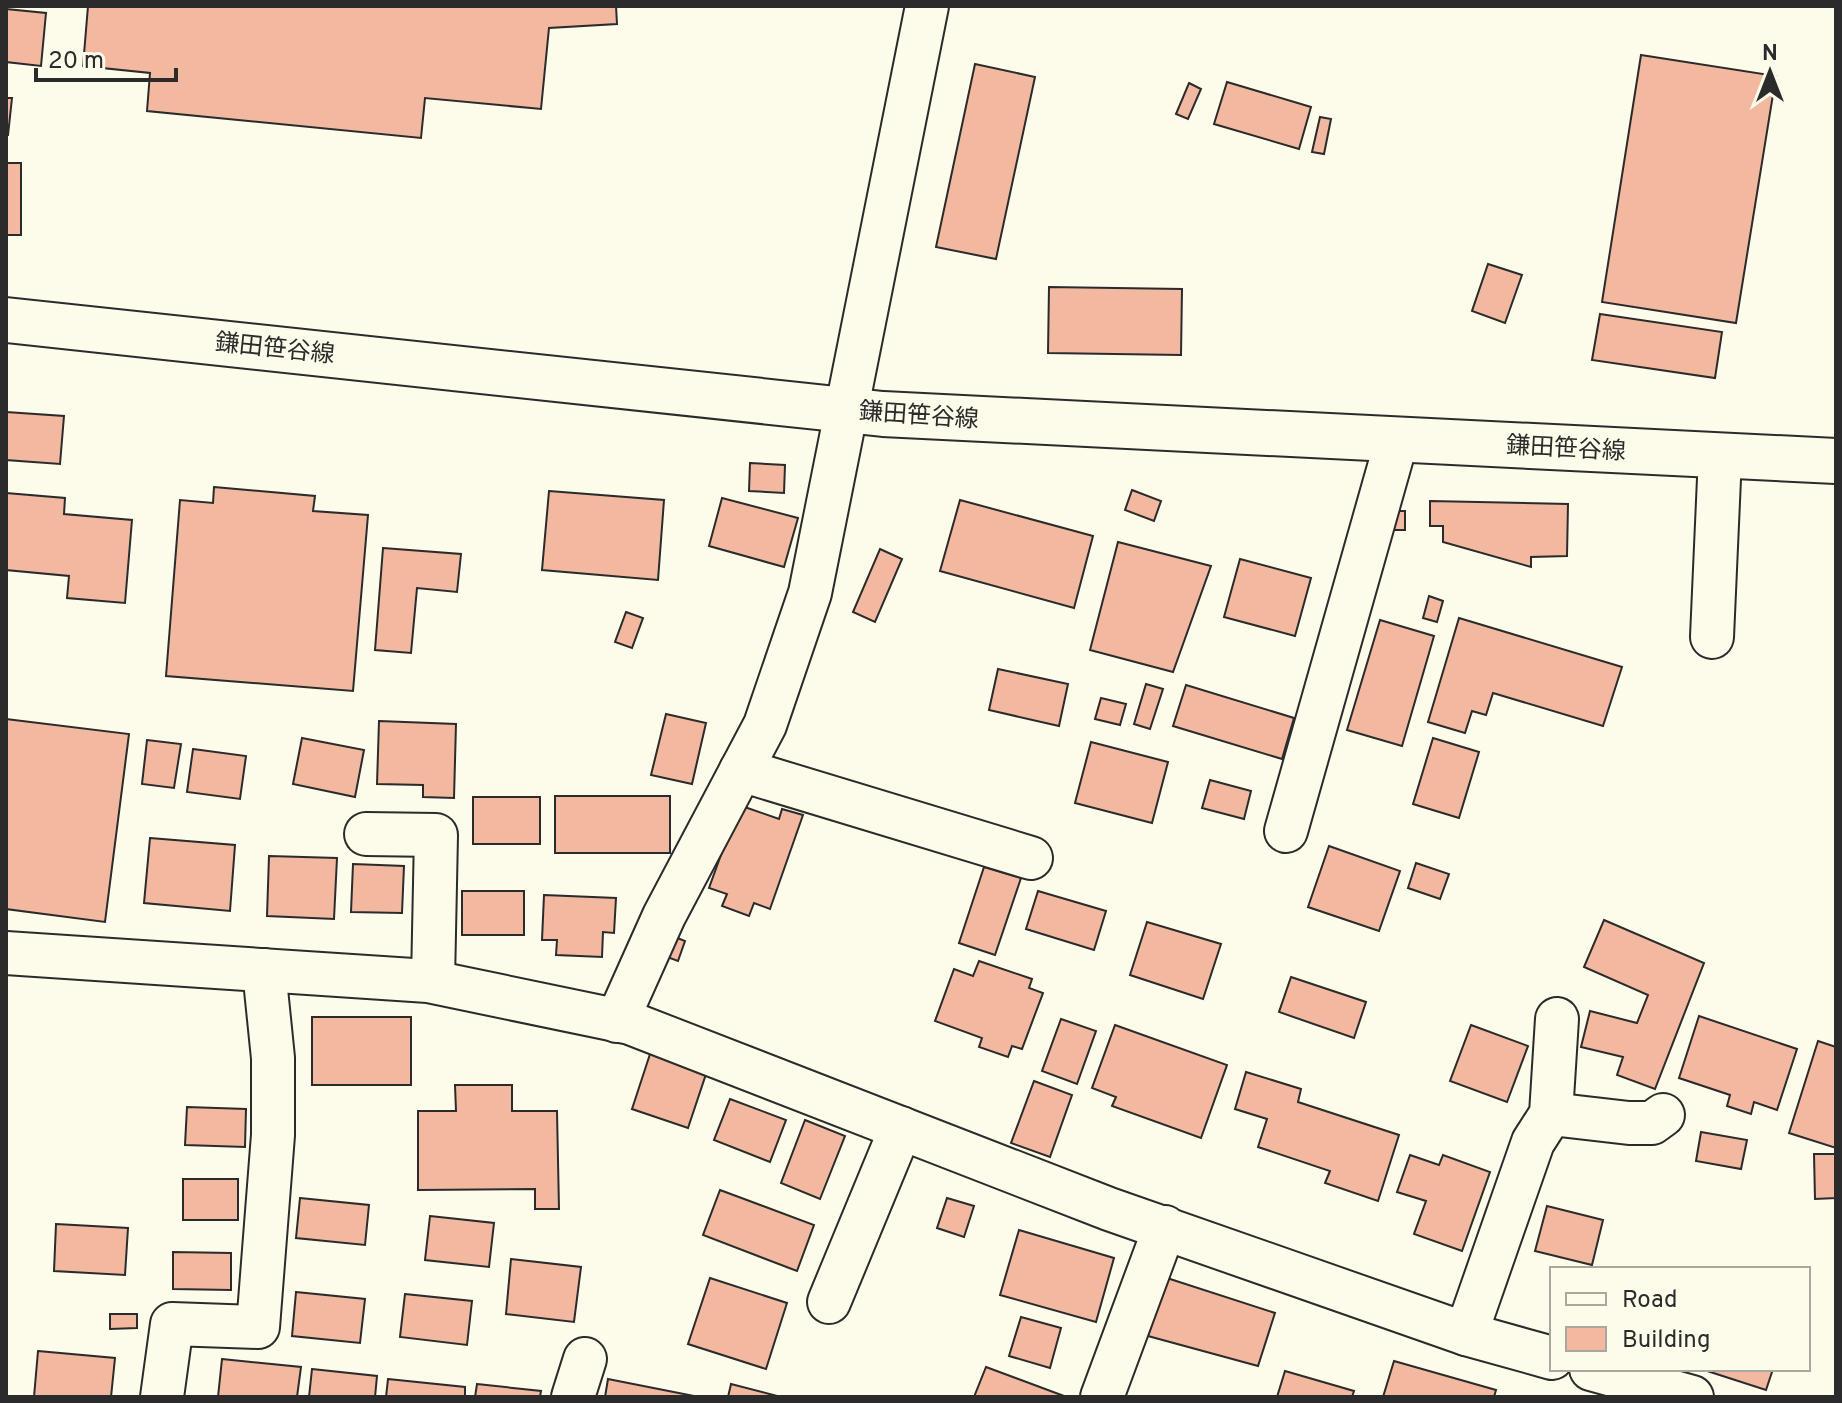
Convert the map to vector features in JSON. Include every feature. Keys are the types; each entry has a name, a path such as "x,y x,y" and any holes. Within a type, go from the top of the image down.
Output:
{"street":[{"path":"617,1021 664,916 765,725 810,593 927,6"},
{"name":"鎌田笹谷線","path":"6,320 883,414 1836,461"},
{"path":"1286,831 1397,439"},
{"path":"1712,637 1720,456"},
{"path":"741,770 1031,858"},
{"path":"366,834 436,835 433,981"},
{"path":"6,953 433,981 630,1023 1109,1209 1466,1334 1550,1357"},
{"path":"162,1397 172,1324 258,1327 273,1135 273,1058 264,970"},
{"path":"1466,1334 1533,1142 1551,1114 1557,1019"},
{"path":"1551,1114 1629,1123 1652,1123 1663,1115"},
{"path":"829,1302 901,1128"},
{"path":"1102,1397 1165,1227"},
{"path":"1598,1371 1692,1397"}],"building":[{"path":"88,6 616,6 617,24 549,28 541,109 425,98 421,138 147,111 150,73 83,66"},
{"path":"6,9 46,13 41,66 6,62"},
{"path":"1641,55 1776,76 1736,323 1602,302"},
{"path":"975,64 1035,77 996,259 936,247"},
{"path":"1227,82 1311,107 1299,149 1214,124"},
{"path":"1189,83 1201,89 1188,119 1176,114"},
{"path":"6,98 12,98 8,135 6,135"},
{"path":"1320,117 1331,119 1324,154 1312,152"},
{"path":"6,163 21,163 21,235 6,235"},
{"path":"1488,264 1522,275 1505,323 1472,311"},
{"path":"1049,287 1182,289 1181,355 1048,353"},
{"path":"1600,314 1722,332 1715,378 1592,360"},
{"path":"6,412 64,416 60,464 6,460"},
{"path":"750,463 785,465 784,493 749,491"},
{"path":"214,487 315,496 313,511 368,515 353,691 166,676 180,500 213,503"},
{"path":"1132,490 1161,501 1154,521 1125,510"},
{"path":"549,491 664,500 658,580 542,570"},
{"path":"6,493 65,498 64,514 132,520 125,603 67,598 69,576 6,570"},
{"path":"722,498 798,518 784,567 709,546"},
{"path":"960,500 1093,536 1074,608 940,571"},
{"path":"1430,501 1568,504 1567,556 1531,557 1531,567 1443,542 1443,526 1430,526"},
{"path":"1391,511 1405,511 1405,530 1391,530"},
{"path":"1118,542 1211,566 1173,672 1090,650"},
{"path":"383,548 461,554 457,592 417,588 411,653 375,650"},
{"path":"880,549 902,559 875,622 853,612"},
{"path":"1240,559 1311,578 1295,636 1224,617"},
{"path":"1429,596 1443,601 1437,622 1423,618"},
{"path":"626,612 643,618 632,648 615,642"},
{"path":"1459,618 1622,667 1603,726 1493,693 1486,715 1472,711 1465,733 1428,722"},
{"path":"1380,620 1434,636 1402,746 1347,730"},
{"path":"998,669 1068,684 1059,726 989,710"},
{"path":"1146,684 1163,689 1150,729 1134,724"},
{"path":"1186,685 1294,718 1282,759 1173,726"},
{"path":"1101,698 1126,704 1120,725 1095,719"},
{"path":"666,714 706,723 692,784 651,775"},
{"path":"6,719 129,734 105,922 6,909"},
{"path":"379,721 456,724 454,798 423,797 423,785 377,784"},
{"path":"302,738 364,750 355,797 293,784"},
{"path":"1433,738 1479,752 1459,818 1413,804"},
{"path":"147,740 181,744 174,788 142,784"},
{"path":"1091,742 1168,762 1152,823 1075,803"},
{"path":"193,749 246,756 240,799 187,792"},
{"path":"1210,780 1251,791 1244,819 1202,808"},
{"path":"555,796 670,796 670,853 555,853"},
{"path":"473,797 540,797 540,844 473,844"},
{"path":"739,805 779,819 782,809 803,815 770,909 754,903 749,916 722,906 727,894 709,888"},
{"path":"150,838 235,845 230,911 144,903"},
{"path":"1329,846 1400,871 1379,931 1308,907"},
{"path":"269,856 337,858 334,919 267,916"},
{"path":"1416,863 1449,874 1440,899 1408,888"},
{"path":"353,864 404,866 402,913 351,912"},
{"path":"984,867 1021,878 995,955 959,943"},
{"path":"462,891 524,891 524,935 462,935"},
{"path":"1038,891 1106,911 1094,950 1026,929"},
{"path":"544,895 616,898 614,933 603,932 602,957 556,955 557,940 542,940"},
{"path":"1604,920 1704,963 1655,1089 1617,1075 1623,1057 1581,1047 1590,1011 1637,1023 1648,995 1584,967"},
{"path":"1147,922 1221,944 1203,999 1130,975"},
{"path":"675,937 685,941 678,961 667,957"},
{"path":"979,961 1032,979 1029,988 1043,993 1022,1049 1012,1046 1008,1057 979,1047 982,1038 935,1021 954,969 973,976"},
{"path":"1291,977 1366,1002 1354,1038 1279,1012"},
{"path":"1699,1016 1797,1049 1777,1110 1754,1102 1751,1114 1727,1106 1730,1095 1679,1078"},
{"path":"312,1017 411,1017 411,1085 312,1085"},
{"path":"1061,1019 1096,1031 1077,1084 1042,1071"},
{"path":"1115,1025 1227,1065 1201,1138 1112,1106 1116,1097 1092,1088"},
{"path":"1471,1025 1528,1046 1507,1102 1450,1081"},
{"path":"1818,1041 1836,1047 1836,1148 1789,1133"},
{"path":"651,1051 707,1071 688,1128 632,1109"},
{"path":"1246,1072 1301,1089 1298,1102 1399,1135 1378,1201 1325,1183 1330,1171 1258,1147 1267,1119 1235,1109"},
{"path":"1034,1081 1072,1095 1050,1157 1011,1143"},
{"path":"455,1085 512,1085 512,1111 557,1111 559,1209 535,1209 535,1189 418,1190 418,1111 456,1111"},
{"path":"730,1099 786,1120 770,1162 714,1140"},
{"path":"187,1107 246,1109 245,1147 185,1145"},
{"path":"805,1120 845,1136 820,1199 781,1183"},
{"path":"1701,1132 1747,1140 1741,1169 1696,1161"},
{"path":"1814,1154 1836,1154 1836,1198 1815,1199"},
{"path":"1410,1155 1439,1165 1443,1155 1490,1172 1462,1251 1414,1234 1426,1201 1397,1192"},
{"path":"183,1179 238,1179 238,1220 183,1220"},
{"path":"720,1190 814,1225 797,1271 703,1235"},
{"path":"300,1198 369,1205 365,1245 296,1238"},
{"path":"947,1198 974,1206 964,1237 937,1228"},
{"path":"1547,1206 1603,1220 1592,1265 1535,1251"},
{"path":"430,1216 494,1223 489,1267 425,1260"},
{"path":"56,1224 128,1228 125,1275 54,1271"},
{"path":"1019,1230 1114,1258 1096,1322 1000,1295"},
{"path":"173,1252 231,1253 231,1290 173,1289"},
{"path":"511,1259 581,1267 574,1322 506,1314"},
{"path":"710,1278 787,1303 766,1369 688,1344"},
{"path":"1167,1278 1275,1313 1258,1366 1148,1336"},
{"path":"296,1292 365,1299 360,1343 292,1336"},
{"path":"405,1294 472,1301 467,1345 400,1337"},
{"path":"110,1314 137,1314 137,1328 110,1329"},
{"path":"1021,1317 1061,1328 1050,1368 1009,1356"},
{"path":"38,1351 115,1358 111,1397 34,1397"},
{"path":"222,1359 301,1367 297,1397 218,1397"},
{"path":"1394,1361 1496,1390 1494,1397 1383,1397"},
{"path":"986,1367 1064,1396 974,1397"},
{"path":"312,1369 377,1376 375,1397 309,1397"},
{"path":"1285,1371 1354,1391 1352,1397 1277,1397"},
{"path":"1707,1371 1772,1371 1766,1390"},
{"path":"388,1379 465,1387 465,1397 386,1397"},
{"path":"608,1379 699,1397 605,1397"},
{"path":"477,1384 541,1391 540,1397 475,1397"},
{"path":"731,1384 781,1397 728,1397"}]}
